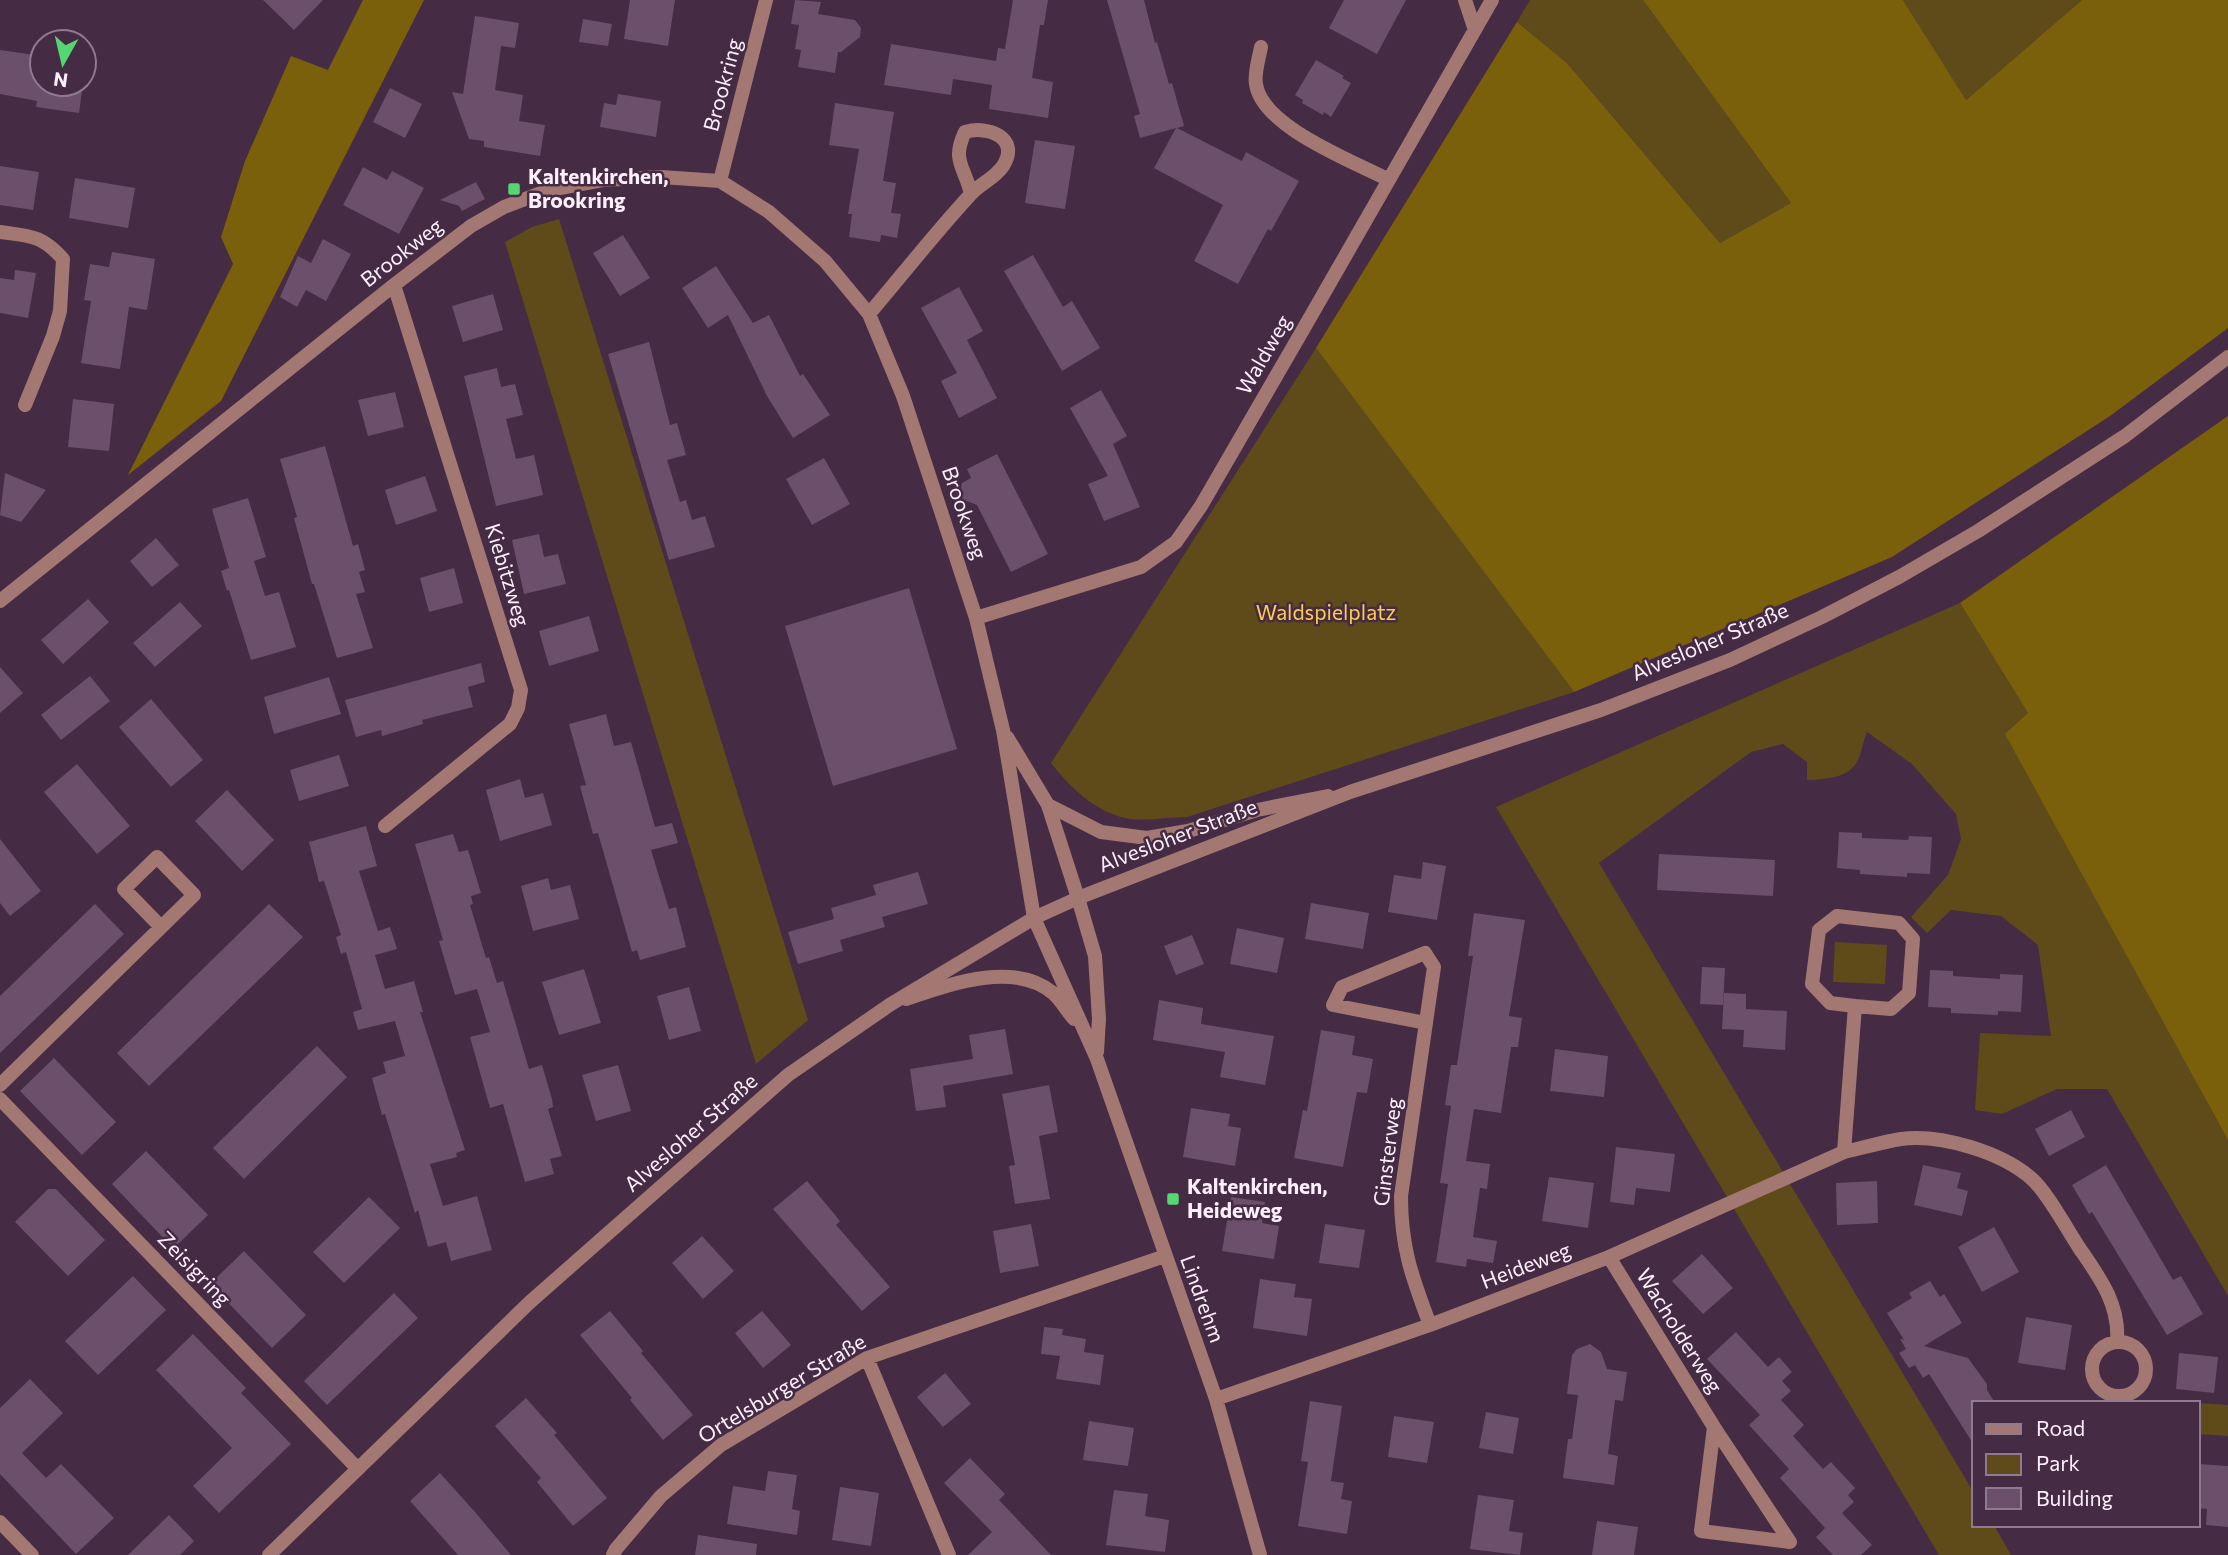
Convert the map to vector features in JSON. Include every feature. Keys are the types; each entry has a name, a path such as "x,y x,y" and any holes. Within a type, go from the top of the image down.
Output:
{"street":[{"name":"Brookring","path":"720,181 766,0"},
{"path":"1465,0 1475,30"},
{"name":"Waldweg","path":"976,618 1142,567 1177,542 1208,494 1492,0"},
{"path":"1261,47 1255,83 1264,106 1292,131 1389,180"},
{"path":"869,314 971,194 993,178 1004,164 1008,149 1005,139 996,133 975,129 965,132 961,141 958,156 971,194"},
{"name":"Brookweg","path":"0,601 471,226 519,200 549,190 603,180 649,177 720,181 769,212 816,253 869,314 903,396 976,618 1003,730 1034,918"},
{"path":"0,232 41,240 50,244 63,259 60,311 53,336 25,405"},
{"name":"Kiebitzweg","path":"384,825 510,724 519,708 521,690 394,285"},
{"name":"Alvesloher Straße","path":"269,1555 530,1302 778,1084 891,1004 1034,918 1078,898 1350,792 1601,710 1730,660 1822,617 1899,577 1989,524 2125,436 2228,357"},
{"name":"Brookweg","path":"1003,730 1048,805 1078,898"},
{"path":"1048,805 1101,832 1147,838 1188,831 1257,810 1350,792"},
{"path":"0,1085 161,928 194,895 157,857 124,890 161,928"},
{"name":"Lindrehm","path":"1078,898 1095,956 1099,1020 1097,1059"},
{"path":"1837,916 1899,923 1913,939 1909,993 1891,1009 1856,1006 1830,1003 1812,984 1819,930 1837,916"},
{"name":"Lindrehm","path":"1034,918 1097,1059 1216,1399 1260,1555"},
{"name":"Ginsterweg","path":"1426,1023 1333,1005 1342,986 1425,953 1434,967 1426,1023 1401,1196 1401,1230 1409,1270 1430,1325"},
{"path":"891,1004 943,986 991,978 1019,979 1053,993 1089,1039"},
{"path":"1844,1152 1856,1006"},
{"name":"Zeisigring","path":"0,1099 358,1469"},
{"name":"Heideweg","path":"1216,1399 1430,1325 1609,1258 1844,1152 1903,1139 1941,1140 1966,1145 2009,1162 2033,1180 2112,1300 2118,1324 2117,1342"},
{"name":"Ortelsburger Straße","path":"613,1555 661,1496 721,1445 867,1358 1165,1256"},
{"name":"Wacholderweg","path":"1609,1258 1714,1427 1790,1542 1701,1531 1714,1427"},
{"path":"867,1358 949,1555"},
{"path":"0,1522 32,1555"}],"green space":[{"path":"1530,0 1643,0 1791,203 1720,243 1567,63 1517,22"},
{"path":"1903,0 2082,0 1966,100"},
{"path":"559,219 808,1020 756,1064 505,242 532,227"},
{"name":"Waldspielplatz","path":"1316,348 1574,692 1187,817 1139,820 1114,815 1084,797 1051,763"},
{"path":"1960,603 2028,713 2006,734 2228,1140 2228,1296 2107,1089 2057,1089 2002,1114 1975,1110 1980,1033 2051,1036 2038,945 2001,916 1951,910 1927,933 1911,917 1948,875 1961,839 1956,814 1912,764 1867,732 1854,766 1843,774 1829,778 1807,780 1807,762 1783,744 1751,752 1599,863 1972,1490 1972,1527 1995,1527 2011,1555 1939,1555 1496,807"},
{"path":"1835,942 1887,945 1885,984 1833,982"},
{"path":"2200,1403 2228,1405 2228,1436 2200,1434"}],"shaded area":[{"path":"363,0 424,0 221,401 128,475 233,264 221,237 245,161 291,56 328,70"},
{"path":"1643,0 1903,0 1966,100 2082,0 2228,0 2228,328 2110,416 1892,557 1574,692 1316,348 1517,22 1567,63 1720,243 1791,203"},
{"path":"2228,416 2228,1140 2005,734 2028,713 1960,603"}],"building":[{"path":"263,0 323,0 294,30"},
{"path":"630,0 675,0 668,46 624,39"},
{"path":"795,0 821,2 818,14 855,20 861,28 860,37 838,52 835,73 798,67 801,50 795,49 799,25 791,24"},
{"path":"1013,0 1048,0 1044,25 1040,25 1032,78 1053,82 1048,118 989,109 992,85 953,79 951,95 884,85 891,44 996,61 998,48 1005,49"},
{"path":"1107,0 1144,0 1155,43 1157,42 1169,84 1172,83 1184,126 1177,128 1242,161 1246,152 1299,181 1271,231 1268,229 1238,284 1194,261 1223,205 1154,168 1176,128 1140,138 1134,116 1140,114"},
{"path":"1344,0 1406,0 1377,54 1329,28"},
{"path":"475,16 519,23 515,48 501,46 495,90 523,95 519,121 545,125 540,156 484,147 484,141 469,139 452,92 463,94"},
{"path":"583,19 612,24 608,46 579,42"},
{"path":"0,50 28,54 28,98 81,98 79,113 36,107 37,101 0,94"},
{"path":"1316,60 1351,83 1331,117 1302,103 1303,100 1295,95"},
{"path":"390,88 422,104 405,138 373,122"},
{"path":"618,94 661,101 656,137 600,127 604,103 616,105"},
{"path":"835,103 894,112 883,181 896,183 891,213 901,214 897,238 881,235 880,242 849,237 852,214 848,214 859,149 829,145"},
{"path":"1035,140 1075,146 1065,209 1025,203"},
{"path":"0,166 39,172 33,210 0,205"},
{"path":"363,167 387,180 392,171 424,188 399,234 343,205"},
{"path":"75,178 135,188 128,228 69,218"},
{"path":"476,182 485,199 462,211 459,206 440,200"},
{"path":"623,235 650,278 620,296 593,253"},
{"path":"323,239 351,254 326,301 306,290 297,307 280,297 298,256 311,263"},
{"path":"112,252 155,259 147,310 129,307 120,369 81,363 91,301 84,300 90,264 109,267"},
{"path":"1033,255 1063,307 1072,301 1100,348 1062,371 1004,271"},
{"path":"716,266 753,323 769,315 800,376 803,374 830,415 793,438 767,396 728,315 708,328 682,288"},
{"path":"15,270 36,273 28,318 0,313 0,278 14,280"},
{"path":"959,287 983,331 967,340 997,398 959,418 941,381 957,373 921,308"},
{"path":"493,294 503,330 463,342 452,306"},
{"path":"649,342 670,425 677,423 686,455 667,460 680,502 686,500 692,520 705,516 715,547 669,560 608,354"},
{"path":"497,368 501,387 515,384 523,415 506,419 516,459 534,455 543,495 496,506 464,376"},
{"path":"1101,390 1127,436 1113,444 1140,507 1104,521 1088,484 1108,476 1070,408"},
{"path":"395,392 404,427 368,436 358,400"},
{"path":"73,399 114,404 109,451 68,447"},
{"path":"325,446 353,546 358,544 365,570 359,572 365,592 356,594 373,648 337,658 312,584 280,459"},
{"path":"997,454 1048,554 1011,572 977,505 959,498 962,483 971,478 967,469"},
{"path":"824,458 850,504 812,525 786,479"},
{"path":"5,473 46,490 21,522 0,515"},
{"path":"425,476 437,511 396,525 385,490"},
{"path":"248,498 266,557 254,561 265,596 279,592 296,647 251,660 221,571 229,568 212,509"},
{"path":"539,534 544,557 558,554 566,584 524,594 512,540"},
{"path":"156,538 179,565 152,587 130,561"},
{"path":"454,568 463,603 429,612 420,578"},
{"path":"909,588 957,749 833,786 785,626"},
{"path":"88,599 109,622 63,664 41,640"},
{"path":"180,602 202,626 155,667 133,643"},
{"path":"589,616 599,651 549,666 539,631"},
{"path":"481,663 485,682 468,687 473,707 422,720 423,724 382,736 381,730 356,737 345,700"},
{"path":"0,667 23,693 0,713"},
{"path":"90,676 110,701 61,740 41,715"},
{"path":"329,677 341,714 274,734 264,697"},
{"path":"151,699 203,760 171,787 119,727"},
{"path":"606,714 614,746 631,742 655,827 672,823 678,843 651,850 669,909 676,907 686,947 640,960 637,950 632,952 598,833 593,834 580,786 586,785 569,724"},
{"path":"339,755 349,786 299,801 290,770"},
{"path":"77,764 130,826 97,854 44,792"},
{"path":"520,779 525,798 543,793 552,825 500,841 486,790"},
{"path":"227,790 274,840 242,871 195,821"},
{"path":"366,826 377,866 359,871 378,931 390,927 397,949 375,955 385,989 414,981 423,1012 420,1012 465,1150 456,1153 457,1157 430,1164 443,1206 477,1196 492,1250 451,1261 446,1242 428,1247 385,1114 382,1115 372,1078 386,1073 383,1062 405,1056 395,1021 358,1030 353,1012 362,1009 346,952 341,954 336,937 341,935 324,881 319,882 309,842"},
{"path":"1839,832 1862,833 1862,838 1908,840 1909,836 1932,837 1930,874 1907,873 1907,877 1860,874 1860,870 1837,868"},
{"path":"453,834 459,852 468,850 481,893 471,896 473,904 470,905 486,958 489,957 497,983 503,981 529,1069 542,1065 552,1099 553,1107 548,1109 562,1156 550,1159 554,1174 525,1182 503,1104 490,1108 470,1037 490,1032 477,989 455,995 439,941 443,940 415,844"},
{"path":"0,839 41,891 10,916 0,903"},
{"path":"1659,854 1775,860 1773,896 1657,890"},
{"path":"1423,862 1446,866 1437,920 1388,912 1394,875 1421,879"},
{"path":"918,872 928,904 882,917 885,927 840,940 843,951 798,964 788,932 834,919 831,908 876,895 873,885"},
{"path":"548,878 551,890 570,885 579,919 533,931 521,886"},
{"path":"1311,903 1369,913 1363,949 1305,939"},
{"path":"95,904 124,934 0,1053 0,996"},
{"path":"269,904 303,937 149,1086 117,1053"},
{"path":"1474,913 1525,920 1509,1016 1522,1018 1518,1047 1511,1047 1501,1113 1474,1109 1466,1161 1490,1164 1487,1189 1480,1188 1473,1237 1497,1241 1493,1263 1467,1259 1466,1267 1436,1262 1448,1184 1440,1183 1451,1106 1445,1105 1451,1065 1457,1065 1473,956 1468,956"},
{"path":"1237,928 1284,938 1277,973 1230,964"},
{"path":"1192,935 1204,964 1176,975 1164,946"},
{"path":"1702,967 1725,968 1723,1005 1700,1004"},
{"path":"584,969 601,1023 559,1035 542,982"},
{"path":"1930,970 1953,971 1953,976 2000,979 2000,974 2023,975 2021,1012 1998,1011 1998,1015 1951,1013 1951,1008 1928,1007"},
{"path":"689,987 701,1031 669,1040 657,996"},
{"path":"1724,993 1746,994 1746,1009 1787,1011 1785,1050 1743,1047 1744,1030 1722,1029"},
{"path":"1159,1000 1203,1008 1201,1024 1274,1036 1265,1085 1220,1077 1225,1052 1153,1040"},
{"path":"1005,1029 1013,1074 943,1086 946,1107 916,1111 910,1069 973,1059 969,1035"},
{"path":"1321,1030 1355,1036 1352,1055 1373,1059 1367,1093 1357,1092 1343,1167 1294,1158 1303,1110 1307,1111"},
{"path":"317,1046 347,1077 244,1179 213,1148"},
{"path":"1555,1049 1608,1056 1604,1097 1550,1091"},
{"path":"54,1058 116,1122 82,1155 20,1091"},
{"path":"618,1065 631,1111 596,1121 582,1075"},
{"path":"1049,1085 1058,1132 1039,1136 1050,1199 1015,1204 1009,1166 1015,1165 1002,1094"},
{"path":"1191,1108 1230,1114 1228,1126 1241,1128 1235,1166 1183,1157"},
{"path":"2071,1110 2085,1137 2049,1156 2035,1129"},
{"path":"1616,1147 1675,1154 1670,1192 1636,1188 1634,1205 1610,1202"},
{"path":"146,1151 208,1215 177,1245 170,1245 112,1184"},
{"path":"1923,1165 1961,1173 1957,1188 1968,1191 1962,1216 1914,1205"},
{"path":"2106,1165 2173,1280 2181,1276 2203,1314 2167,1335 2092,1212 2089,1214 2072,1185"},
{"path":"1549,1177 1594,1183 1588,1228 1542,1221"},
{"path":"807,1181 840,1221 836,1225 890,1287 862,1311 773,1209"},
{"path":"1877,1181 1878,1223 1837,1225 1836,1183"},
{"path":"48,1189 56,1189 105,1240 68,1276 15,1222"},
{"path":"369,1197 400,1228 344,1283 313,1252"},
{"path":"1231,1197 1265,1202 1262,1223 1279,1226 1274,1259 1222,1251"},
{"path":"1031,1224 1039,1266 1000,1273 993,1231"},
{"path":"1325,1224 1365,1230 1359,1268 1319,1263"},
{"path":"1994,1227 2019,1272 1982,1292 1958,1247"},
{"path":"702,1236 734,1271 703,1299 672,1263"},
{"path":"244,1251 306,1315 272,1348 210,1284"},
{"path":"1702,1254 1733,1288 1703,1314 1672,1281"},
{"path":"133,1276 166,1310 98,1375 65,1341"},
{"path":"1260,1279 1296,1284 1294,1297 1312,1299 1307,1336 1253,1328"},
{"path":"1930,1281 1940,1297 1944,1294 1962,1323 1924,1346 1968,1358 1987,1384 1987,1390 1994,1401 1972,1401 1972,1442 1929,1374 1923,1378 1915,1365 1909,1368 1899,1353 1906,1349 1900,1339 1904,1340 1887,1313 1912,1298 1909,1293"},
{"path":"394,1293 418,1318 327,1405 304,1381"},
{"path":"610,1311 693,1415 663,1440 580,1335"},
{"path":"762,1311 791,1345 763,1368 735,1333"},
{"path":"2026,1317 2072,1325 2065,1370 2018,1363"},
{"path":"1044,1327 1063,1329 1062,1335 1086,1339 1084,1352 1104,1355 1100,1385 1056,1379 1060,1356 1041,1354"},
{"path":"1736,1332 1768,1367 1779,1357 1792,1372 1782,1381 1791,1391 1781,1400 1804,1425 1793,1436 1823,1469 1831,1462 1855,1488 1848,1495 1854,1502 1842,1513 1872,1545 1861,1555 1833,1555 1816,1537 1825,1528 1780,1478 1789,1469 1749,1425 1760,1415 1707,1359"},
{"path":"193,1334 246,1388 241,1393 291,1444 219,1513 193,1486 232,1448 156,1370"},
{"path":"1590,1344 1601,1352 1607,1369 1627,1372 1623,1401 1615,1400 1608,1454 1618,1456 1614,1485 1563,1478 1578,1395 1567,1394 1572,1355 1577,1349"},
{"path":"2179,1353 2218,1357 2214,1393 2176,1389"},
{"path":"945,1373 971,1404 943,1427 917,1397"},
{"path":"30,1379 63,1413 22,1453 46,1478 61,1464 114,1518 76,1554 0,1474 0,1408"},
{"path":"526,1398 607,1498 573,1526 537,1482 541,1478 495,1426"},
{"path":"1310,1401 1342,1406 1331,1481 1344,1483 1341,1499 1352,1501 1347,1534 1298,1526 1308,1462 1301,1461"},
{"path":"1486,1412 1519,1418 1513,1454 1479,1448"},
{"path":"1394,1416 1434,1422 1427,1463 1388,1457"},
{"path":"1089,1421 1134,1428 1128,1466 1083,1460"},
{"path":"970,1458 1005,1494 999,1500 1051,1555 968,1555 992,1532 944,1483"},
{"path":"2200,1464 2228,1466 2228,1527 2206,1525 2207,1509 2200,1508"},
{"path":"768,1471 797,1475 792,1509 800,1511 797,1535 727,1524 733,1486 765,1491"},
{"path":"440,1473 511,1555 458,1555 410,1501"},
{"path":"840,1487 879,1493 871,1546 832,1540"},
{"path":"1114,1490 1148,1494 1145,1516 1169,1520 1165,1552 1106,1545"},
{"path":"1478,1495 1514,1500 1509,1531 1523,1533 1520,1555 1470,1549"},
{"path":"169,1515 194,1541 180,1555 128,1555"},
{"path":"1597,1521 1638,1527 1634,1555 1592,1555"},
{"path":"698,1535 757,1544 756,1555 695,1555"}],"place":[{"name":"Kaltenkirchen, Brookring","path":"514,189"},
{"name":"Kaltenkirchen, Heideweg","path":"1173,1199"}]}
